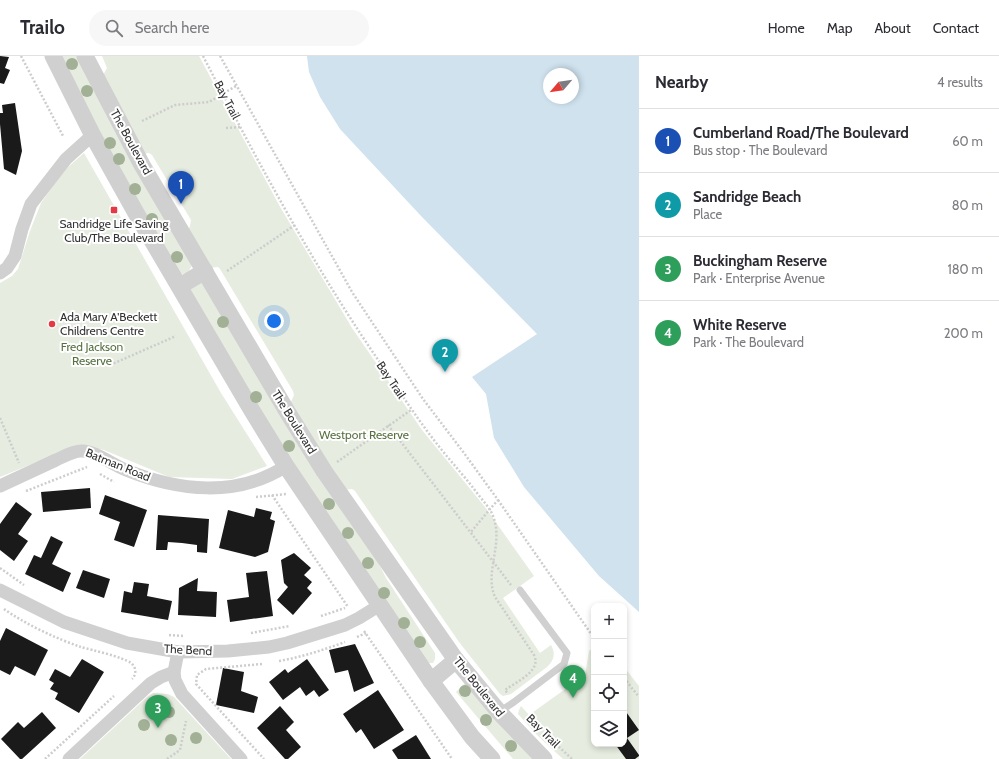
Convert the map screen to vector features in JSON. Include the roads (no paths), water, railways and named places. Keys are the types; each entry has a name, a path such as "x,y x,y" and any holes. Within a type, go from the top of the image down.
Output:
{"street":[{"path":"52,56 93,136 286,466 431,681 487,756"},
{"name":"The Boulevard","path":"85,56 132,146 300,433 324,471 456,660 499,712 544,759"},
{"path":"0,274 7,268 15,256 22,229 31,204 66,159 93,136"},
{"path":"180,286 205,271"},
{"name":"Batman Road","path":"0,486 68,455 81,451 93,454 149,479 178,486 224,487 248,483 271,475 286,466"},
{"name":"The Bend","path":"0,590 64,622 127,643 178,652 242,650 287,643 345,625 380,605"},
{"path":"178,652 174,672 182,694 241,759"},
{"path":"431,681 456,660"},
{"path":"69,759 151,683 174,672"}],"lane":[{"path":"499,712 564,664 567,653 518,590"}],"water":[{"path":"307,56 639,56 639,612 599,576 524,487 494,438 486,394 472,377 537,334 422,217 340,129 320,97 309,72"}],"place":[{"name":"Cumberland Road/The Boulevard","path":"181,204"},
{"name":"Sandridge Life Saving Club/The Boulevard","path":"114,210"},
{"name":"Ada Mary A'Beckett Childrens Centre","path":"52,324"},
{"name":"Sandridge Beach","path":"445,372"},
{"name":"White Reserve","path":"573,698"},
{"name":"Buckingham Reserve","path":"158,728"}],"park label":[{"name":"Fred Jackson Reserve","path":"92,354"},
{"name":"Westport Reserve","path":"364,435"}]}
